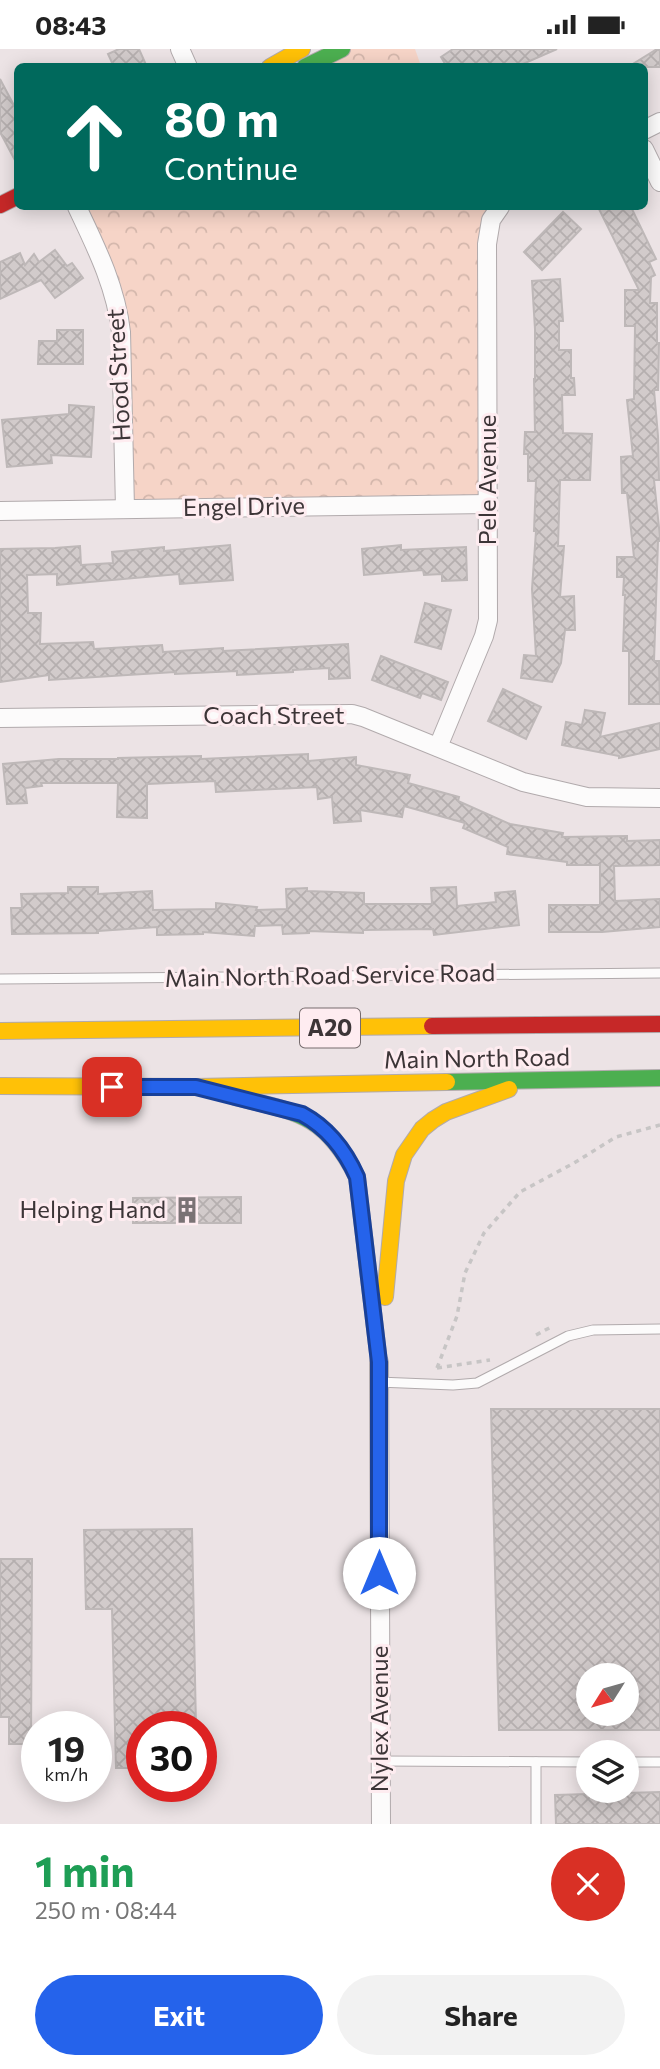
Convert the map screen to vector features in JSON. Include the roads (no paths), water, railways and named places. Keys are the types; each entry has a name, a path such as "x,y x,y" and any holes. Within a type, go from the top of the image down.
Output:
{"main road":[{"path":"277,63 302,49"},
{"path":"313,63 342,49"},
{"name":"Main North Road","path":"0,1031 660,1024"},
{"name":"Main North Road","path":"0,1086 196,1087 660,1078"},
{"path":"379,1362 396,1181 404,1155 422,1129 446,1112 530,1081"},
{"path":"196,1087 302,1114 315,1121 345,1153 357,1177 379,1362"}],"street":[{"path":"648,157 660,182"},
{"name":"Hood Street","path":"78,210 106,271 119,311 125,509"},
{"name":"Pele Avenue","path":"438,747 484,636 488,620 487,244 491,220 498,210"},
{"name":"Engel Drive","path":"0,511 488,504"},
{"name":"Coach Street","path":"0,718 352,714 523,782 587,797 660,798"},
{"name":"Nylex Avenue","path":"379,1362 381,1824"}],"lane":[{"name":"Main North Road Service Road","path":"0,979 660,973"},
{"path":"378,1382 453,1385 477,1383 568,1336 593,1330 660,1329"},
{"path":"380,1761 576,1762"},
{"path":"536,1762 536,1824"},
{"path":"639,1762 660,1762"}],"place":[{"name":"Helping Hand","path":"187,1210"}]}
